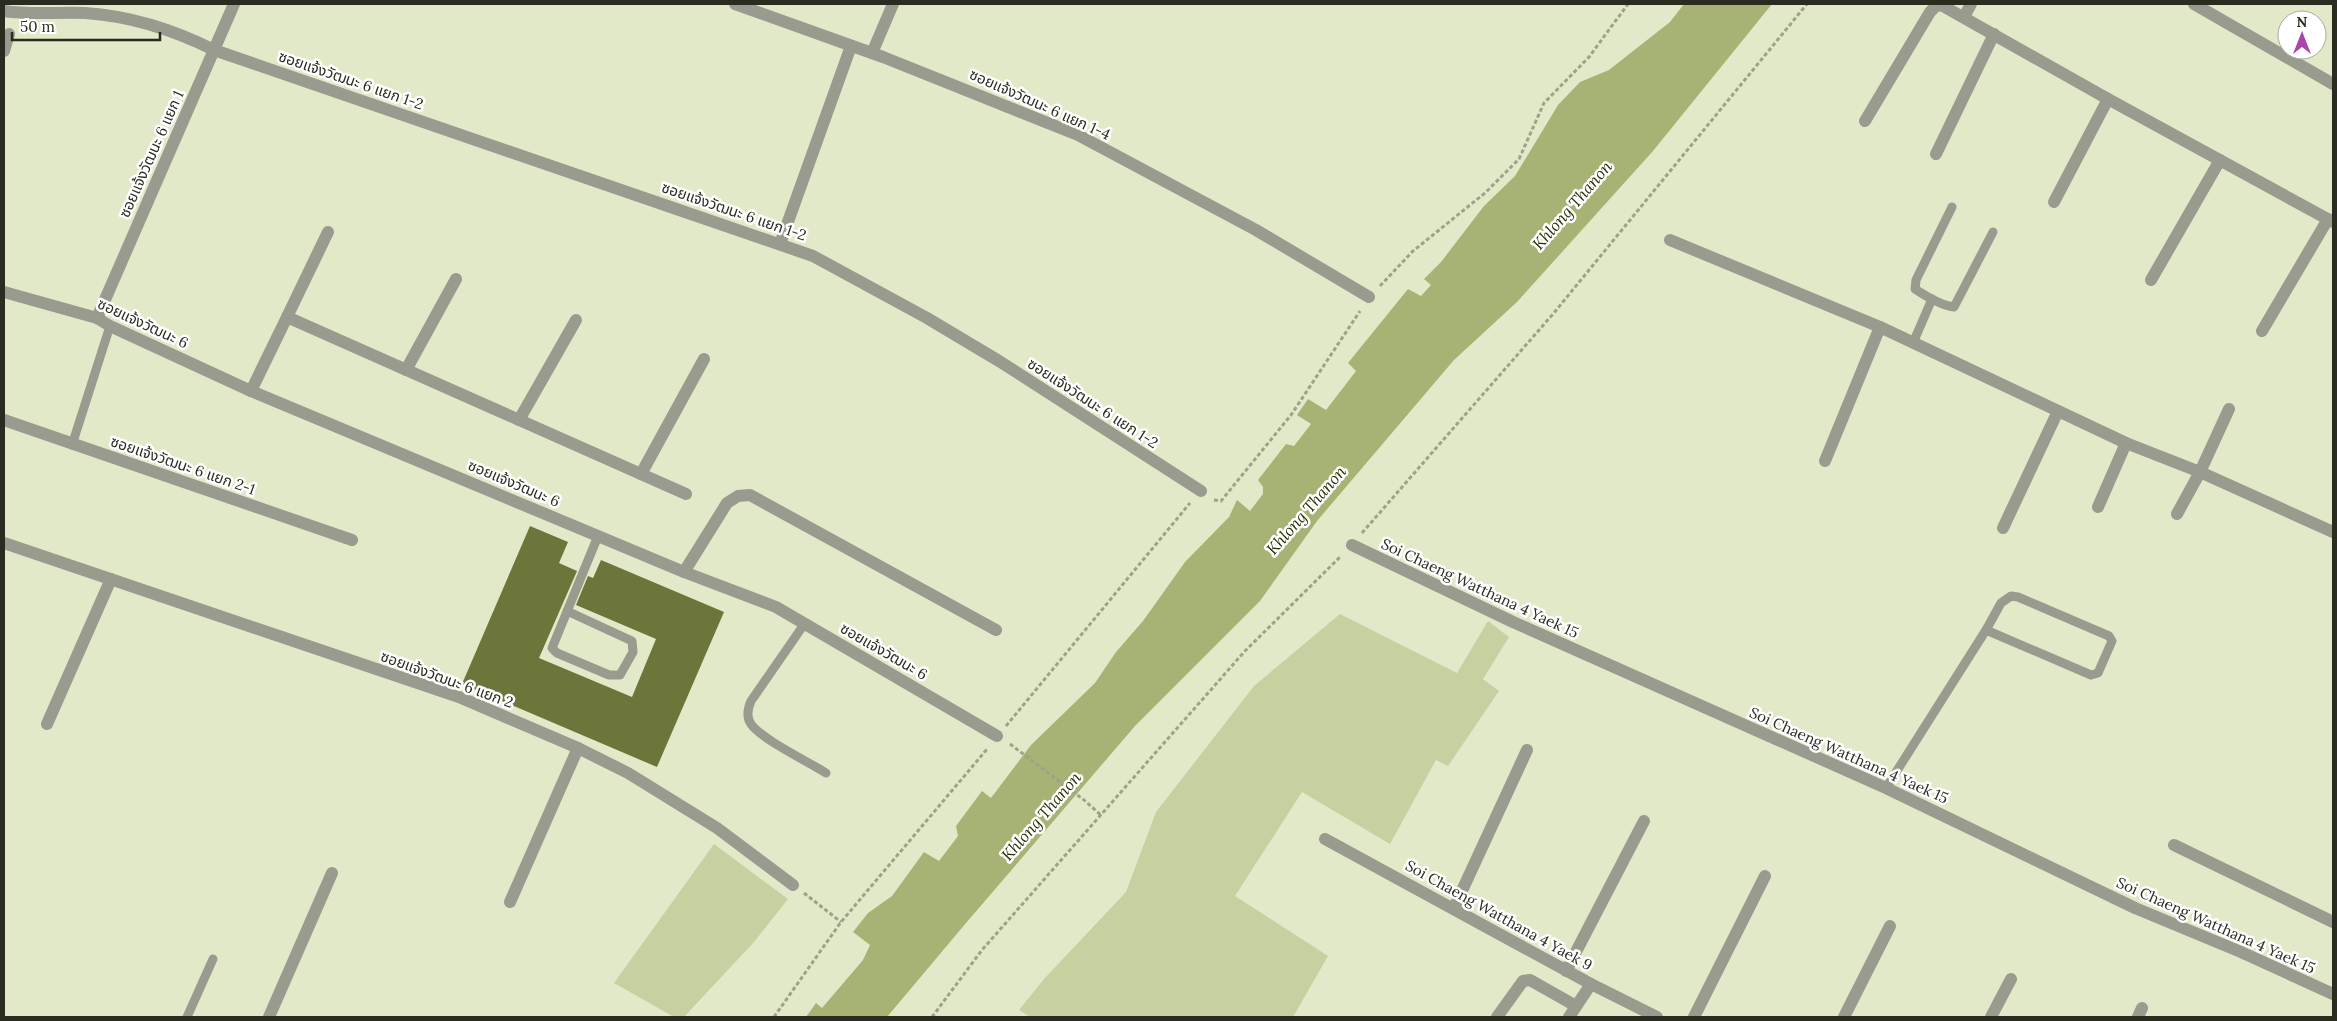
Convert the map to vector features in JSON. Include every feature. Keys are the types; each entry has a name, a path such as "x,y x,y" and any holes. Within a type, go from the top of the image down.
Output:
{"street":[{"name":"ซอยแจ้งวัฒนะ 6 แยก 1","path":"96,318 234,4"},
{"name":"ซอยแจ้งวัฒนะ 6 แยก 1-4","path":"735,4 872,53 1078,135 1256,230 1369,297"},
{"path":"872,53 892,4"},
{"path":"1964,17 1971,4"},
{"path":"2194,4 2333,84"},
{"path":"1865,121 1930,12 1937,5 1943,6 1964,17 2108,99 2331,221 2262,331"},
{"name":"ซอยแจ้งวัฒนะ 6 แยก 1-2","path":"4,11 87,14 144,21 190,38 214,50 813,256 927,318 999,361 1201,491"},
{"path":"4,52 9,34"},
{"path":"1936,154 1994,34"},
{"path":"780,244 851,46"},
{"path":"2054,202 2108,99"},
{"path":"2151,280 2220,160"},
{"path":"251,391 328,232"},
{"path":"1670,240 1880,327 2126,443 2200,472 2333,532"},
{"path":"406,370 456,280"},
{"name":"ซอยแจ้งวัฒนะ 6","path":"4,292 96,318 251,391 684,572 776,607 997,736"},
{"path":"287,317 686,494"},
{"path":"519,420 576,320"},
{"path":"1825,461 1880,327"},
{"path":"641,474 704,359"},
{"path":"2177,514 2200,472 2229,409"},
{"path":"2003,528 2058,411"},
{"name":"ซอยแจ้งวัฒนะ 6 แยก 2-1","path":"4,420 352,540"},
{"path":"2098,507 2126,443"},
{"path":"684,572 727,503 738,496 750,495 996,630"},
{"name":"ซอยแจ้งวัฒนะ 6 แยก 2","path":"4,543 459,697 578,748 628,773 716,828 793,885"},
{"name":"Soi Chaeng Watthana 4 Yaek 15","path":"1352,545 1521,626 1886,788 2135,908 2241,952 2333,994"},
{"path":"47,724 110,579"},
{"path":"510,902 578,748"},
{"path":"1454,908 1527,750"},
{"path":"1566,971 1644,822"},
{"name":"Soi Chaeng Watthana 4 Yaek 9","path":"1326,839 1566,971 1657,1017"},
{"path":"2174,845 2333,922"},
{"path":"269,1017 332,873"},
{"path":"1694,1017 1765,876"},
{"path":"1844,1017 1890,926"},
{"path":"1991,1017 2011,979"},
{"path":"1497,1017 1523,981 1530,980 1573,1012 1591,984"}],"lane":[{"path":"1952,207 1916,280 1915,289 1946,306 1954,307 1993,232"},
{"path":"1913,343 1932,299"},
{"path":"72,445 110,326"},
{"path":"567,611 632,641 633,652 620,675 609,675 557,653 552,648 567,611 598,536"},
{"path":"1886,788 1986,630 2001,602 2012,596 2109,636 2112,641 2098,673 2090,675 1986,630"},
{"path":"805,623 751,701 748,715 751,724 768,738 826,772"},
{"path":"186,1017 213,958"}],"path":[{"path":"932,1017 982,950 1245,652 1352,545 1553,314 1807,4"},
{"path":"1022,751 1102,816"},
{"path":"793,885 841,922"}],"shaded area":[{"path":"1340,614 1457,673 1488,621 1509,637 1483,679 1499,691 1448,766 1436,760 1390,844 1302,792 1235,896 1328,956 1293,1017 1030,1017 1019,1010 1044,979 1126,892 1156,812 1254,686"},
{"path":"714,844 788,899 754,942 684,1017 674,1017 614,983"}],"water":[{"name":"Khlong Thanon","path":"1684,4 1772,4 1653,151 1517,302 1454,360 1317,521 1260,601 1135,726 887,1017 806,1017 816,1003 822,1008 863,960 870,945 853,932 868,913 892,896 924,852 939,861 958,836 956,826 982,791 991,798 1031,745 1095,683 1116,652 1143,621 1185,562 1229,517 1237,500 1250,511 1263,494 1263,487 1258,480 1286,444 1294,446 1311,424 1297,415 1308,399 1326,410 1356,371 1348,363 1408,289 1421,296 1431,285 1424,279 1441,262 1484,206 1515,176 1558,105 1580,82 1609,70 1670,22"}],"building":[{"path":"530,526 568,542 559,563 577,571 539,658 632,697 656,639 576,605 588,576 593,578 601,560 724,612 657,767 462,684"}]}
